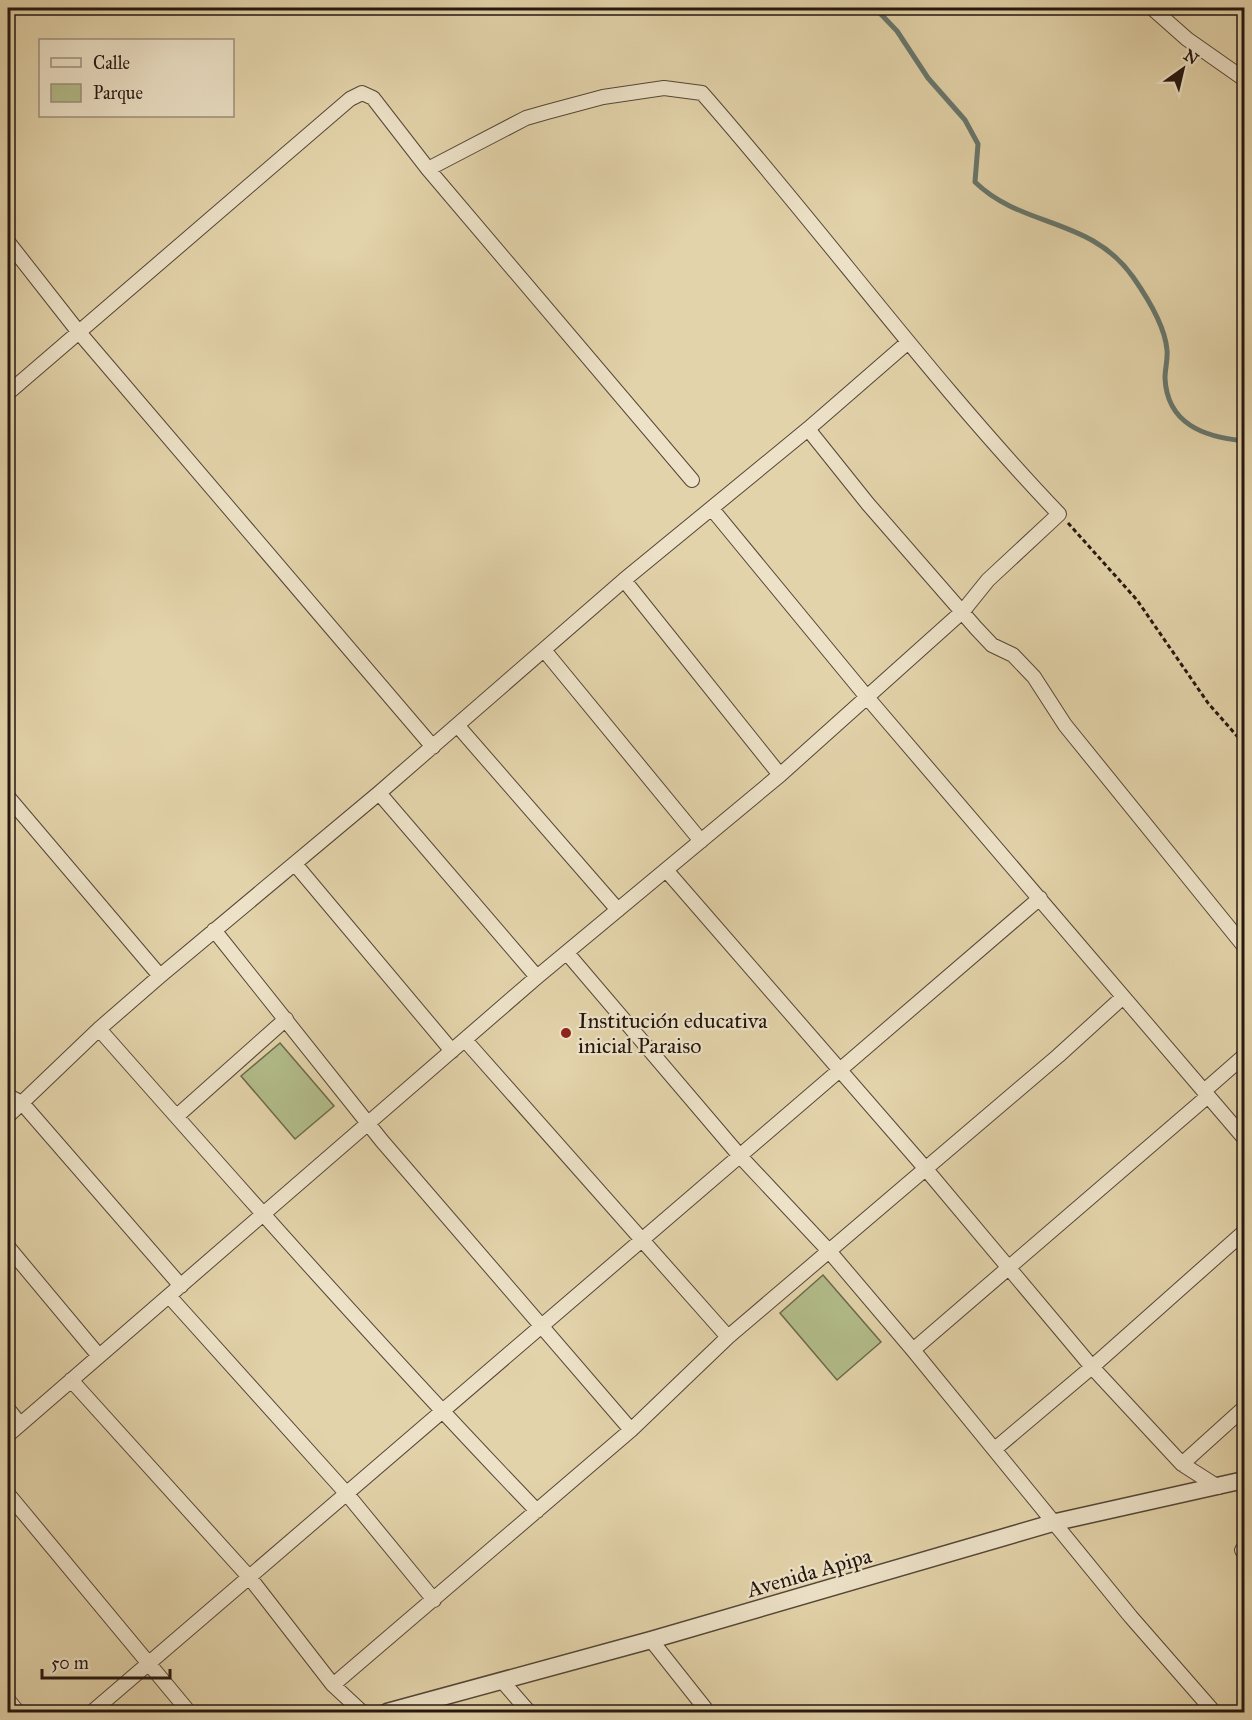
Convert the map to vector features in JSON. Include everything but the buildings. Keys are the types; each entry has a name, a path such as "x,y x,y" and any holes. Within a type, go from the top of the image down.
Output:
{"street":[{"path":"1152,8 1187,39 1245,79"},
{"path":"8,1435 537,977 780,775 963,611 988,580 1059,514 993,445 907,343 818,229 702,93 664,88 603,97 547,112 526,118 428,168"},
{"path":"8,393 77,330 350,99 362,93 373,98 428,168 692,480"},
{"path":"8,242 77,330 432,747"},
{"path":"8,1116 99,1029 160,976 379,793 624,580 808,429 907,343"},
{"path":"808,429 868,504 992,645 1013,655 1034,677 1065,725 1245,946"},
{"path":"712,509 866,696 1245,1138"},
{"path":"624,580 780,775"},
{"path":"544,650 701,841"},
{"path":"457,725 618,910"},
{"path":"379,793 537,977"},
{"path":"8,797 160,976"},
{"path":"295,864 452,1051"},
{"path":"666,870 925,1168 1092,1367 1182,1464 1218,1487"},
{"path":"92,1713 1040,898"},
{"path":"214,930 369,1123 631,1430"},
{"path":"567,952 739,1155 828,1251 913,1350 1056,1522 1131,1617 1214,1713"},
{"path":"333,1685 631,1430 728,1337 1058,1056 1123,997"},
{"path":"177,1116 285,1019"},
{"path":"99,1029 263,1216 441,1412 537,1511"},
{"path":"465,1040 728,1337"},
{"path":"913,1350 1206,1093 1245,1056"},
{"path":"8,1096 22,1103 181,1286"},
{"path":"996,1449 1245,1232"},
{"path":"8,1247 99,1356"},
{"path":"169,1296 347,1494 434,1600"},
{"path":"71,1380 250,1578 333,1685 362,1713"},
{"path":"1182,1464 1245,1408"},
{"path":"8,1409 20,1424"},
{"name":"Avenida Apipa","path":"387,1713 651,1640 1056,1522 1245,1480"},
{"path":"8,1494 189,1713"},
{"path":"651,1640 708,1713"},
{"path":"503,1682 529,1713"},
{"path":"8,1700 18,1713"}],"path":[{"path":"1059,514 1137,600 1208,703 1245,744"}],"green space":[{"path":"280,1043 334,1106 295,1139 241,1076"},
{"path":"823,1275 881,1342 837,1380 780,1313"}],"waterway":[{"path":"875,8 897,31 928,78 965,120 978,144 975,182 994,197 1014,208 1077,233 1097,243 1116,258 1144,293 1163,331 1167,353 1165,378 1167,394 1173,407 1180,417 1202,431 1215,436 1244,441"}],"place":[{"name":"Institución educativa inicial Paraiso","path":"566,1033"}]}
